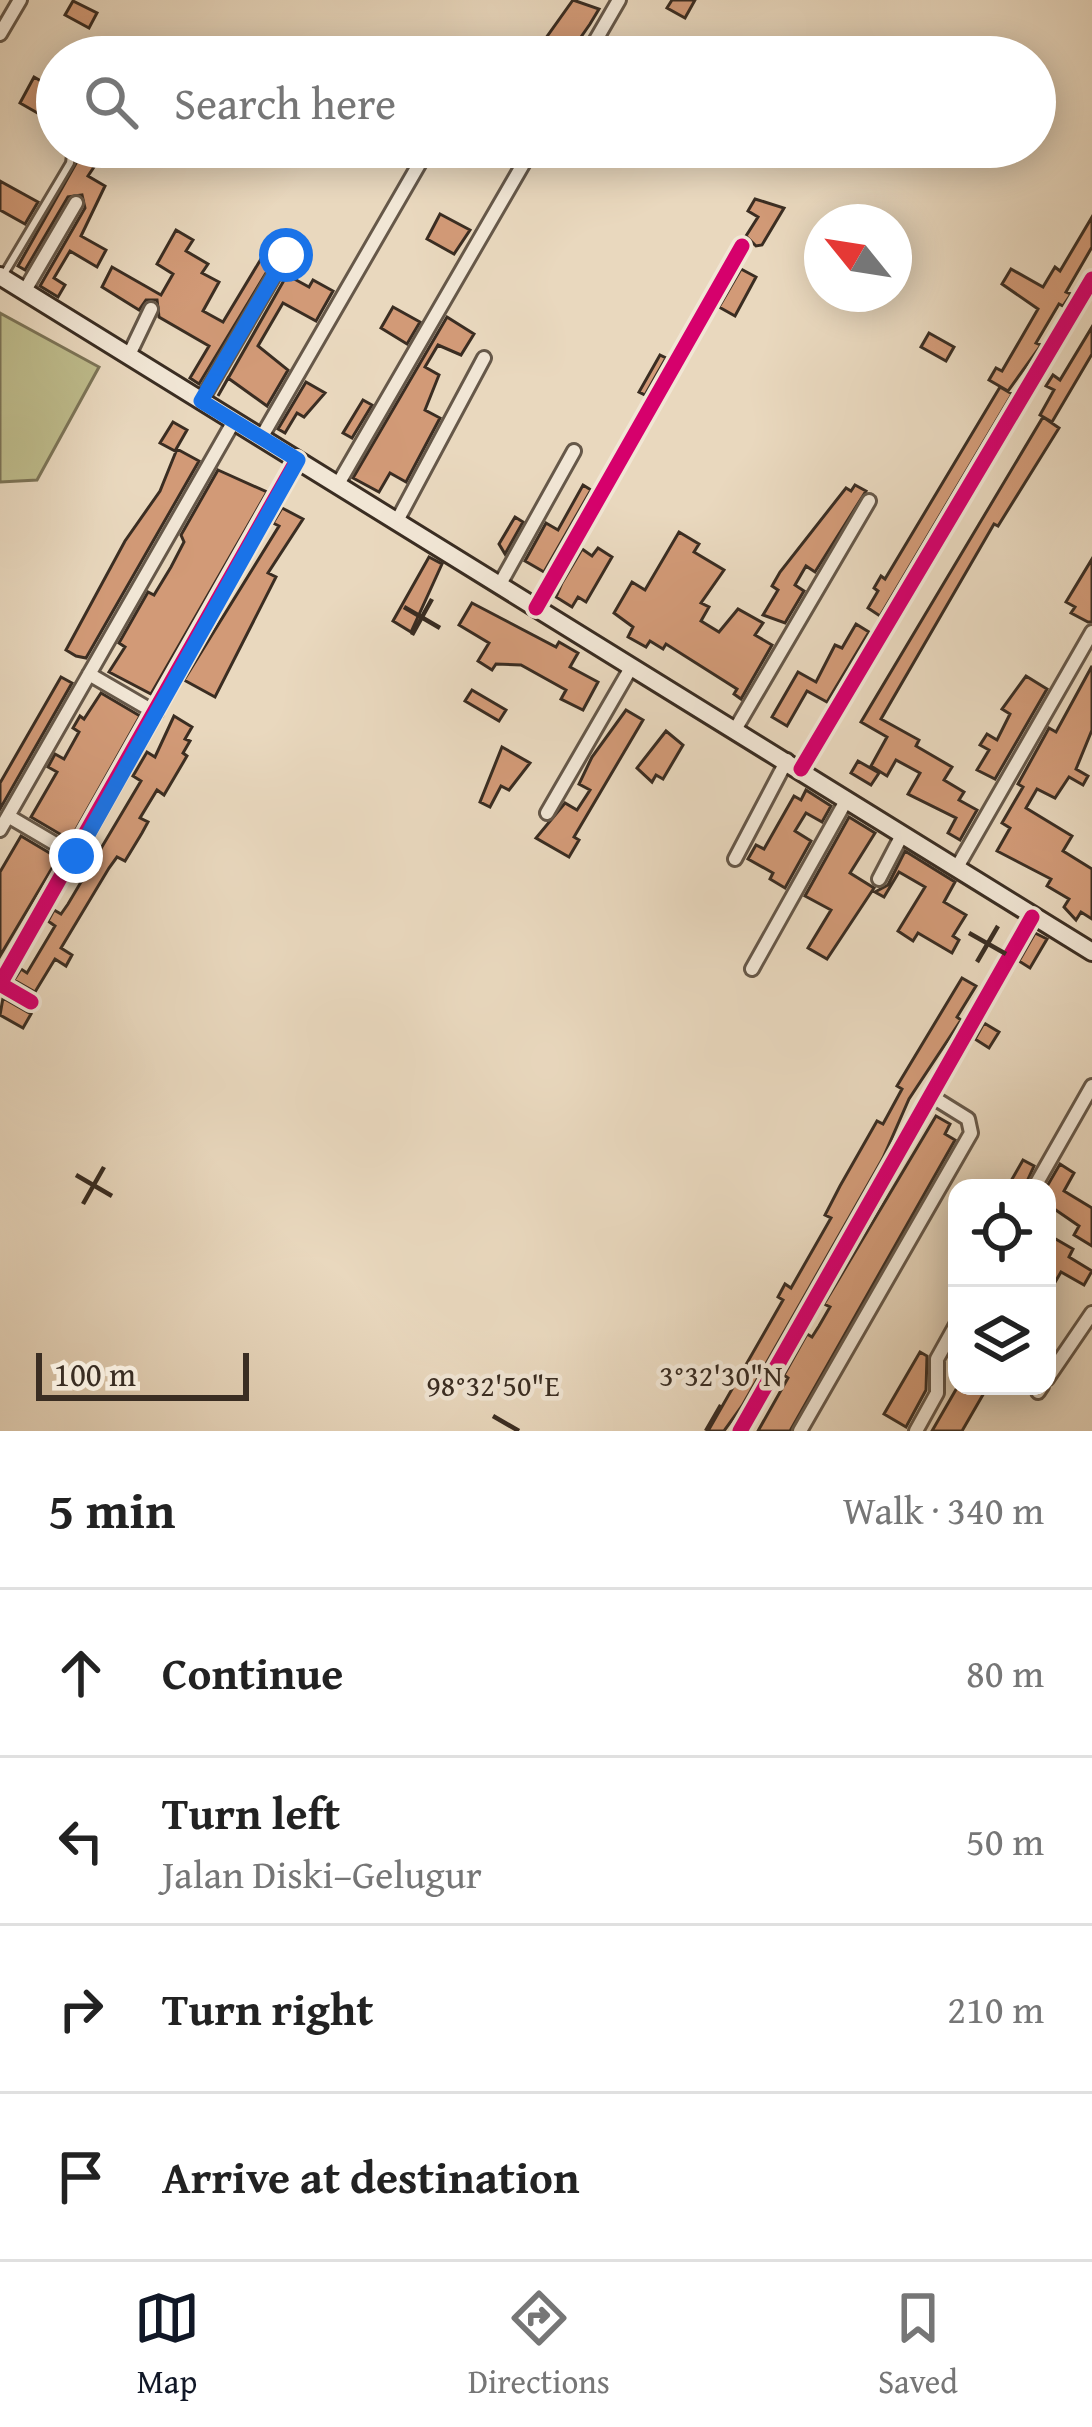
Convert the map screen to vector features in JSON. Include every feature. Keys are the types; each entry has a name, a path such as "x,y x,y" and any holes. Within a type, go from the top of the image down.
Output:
{"main road":[{"path":"1,277 794,764 1032,917 1090,946"}],"street":[{"path":"0,34 20,0"},
{"path":"598,36 619,0"},
{"path":"261,438 417,168"},
{"path":"338,484 521,168"},
{"path":"25,292 76,203"},
{"path":"536,608 742,247"},
{"path":"201,401 286,255"},
{"path":"735,860 1092,279"},
{"path":"128,357 152,309"},
{"path":"398,519 484,358"},
{"path":"0,830 234,422"},
{"path":"500,584 574,451"},
{"path":"31,1002 0,984 298,460"},
{"path":"736,728 869,501"},
{"path":"956,869 1092,632"},
{"path":"547,813 632,666"},
{"path":"89,674 156,713"},
{"path":"752,969 847,799"},
{"path":"8,816 76,856"},
{"path":"879,879 902,835"},
{"path":"740,1431 1032,917"},
{"path":"1039,1179 1092,1086"},
{"path":"800,1431 971,1132 968,1119 931,1096"},
{"path":"1056,1367 1092,1313"},
{"path":"916,1431 937,1393 937,1359 948,1339"}],"lane":[{"path":"1,277 67,168"}],"shaded area":[{"path":"0,313 99,367 37,480 0,482"}],"building":[{"path":"573,0 599,9 581,36 547,36"},
{"path":"672,0 695,0 685,18 667,8"},
{"path":"73,1 97,13 89,28 65,15"},
{"path":"34,77 36,78 36,112 20,103"},
{"path":"73,168 93,168 88,176 105,186 81,236 106,250 97,267 70,251 54,278 65,285 58,297 40,286 85,208 82,195 68,197 25,270 18,266"},
{"path":"0,181 38,202 25,224 0,210"},
{"path":"755,199 784,208 762,245 756,246 746,236 758,217 748,211"},
{"path":"440,214 470,230 454,254 427,239"},
{"path":"1092,217 1092,247 1066,292 1071,294 1063,306 1059,304 1036,343 1041,345 1008,391 989,380 996,368 1002,371 1038,309 1002,284 1011,269 1043,287 1055,267 1060,271"},
{"path":"176,230 193,240 186,251 208,264 202,273 219,282 203,311 223,322 273,239 283,245 199,384 190,378 209,346 159,317 157,300 146,300 139,310 102,287 112,267 161,295 173,274 157,264"},
{"path":"741,269 756,277 735,316 719,307"},
{"path":"287,275 309,287 313,280 333,291 316,321 283,303 258,346 288,370 267,406 228,378"},
{"path":"393,307 420,322 407,344 381,328"},
{"path":"447,317 474,334 461,355 438,345 425,367 439,375 425,410 440,418 406,482 390,473 379,492 353,478"},
{"path":"1092,327 1092,354 1052,422 1040,415 1054,390 1046,386 1053,375 1060,380"},
{"path":"929,333 954,347 946,361 921,347"},
{"path":"660,355 666,358 645,395 639,392"},
{"path":"306,382 325,393 304,417 297,413 285,433 278,429"},
{"path":"1000,387 1012,394 880,616 868,608 878,591 874,588 881,576 885,579"},
{"path":"363,400 372,405 352,438 343,433"},
{"path":"1043,417 1059,428 998,526 994,524 881,719 919,740 916,746 952,767 944,780 964,792 959,800 977,810 960,840 948,833 956,818 908,794 920,773 896,760 887,776 871,766 887,737 861,722"},
{"path":"173,422 187,430 175,451 160,443"},
{"path":"177,449 199,461 86,658 76,656 66,650 125,541 160,491"},
{"path":"218,470 267,492 151,694 109,672 125,647 119,643 148,592 154,595 171,567 184,542 181,535"},
{"path":"583,485 591,490 544,572 525,561 546,523 558,530"},
{"path":"855,485 866,491 815,572 806,566 795,585 804,591 785,623 763,615 778,590 772,586 780,572 846,488 851,491"},
{"path":"282,508 303,519 268,573 276,577 215,697 184,680 279,526 273,523"},
{"path":"515,517 523,522 505,554 499,544"},
{"path":"679,532 699,544 694,552 724,570 701,603 709,607 701,621 719,632 738,609 763,623 755,635 772,645 741,699 734,694 737,689 666,644 663,649 650,641 646,647 628,637 633,627 614,613 632,582 645,590"},
{"path":"598,548 612,557 586,602 578,597 572,607 556,597 582,549 592,556"},
{"path":"429,557 442,564 411,632 393,621"},
{"path":"1092,559 1092,622 1088,622 1071,613 1075,607 1066,602"},
{"path":"472,603 556,647 559,642 578,653 570,667 598,682 583,710 561,699 566,690 521,665 496,664 492,670 478,661 489,643 459,625"},
{"path":"856,624 869,632 827,702 807,691 787,726 772,717 798,672 816,682 835,645 842,648"},
{"path":"1092,666 1092,730 1076,769 1088,776 1083,785 1069,777 1055,798 1037,789 1026,808 1072,836 1063,851 1092,869 1092,919 1081,912 1076,920 1064,907 1069,899 1047,886 1051,879 997,851 1010,828 1002,823 1023,787 1018,784 1049,728 1056,732"},
{"path":"1026,676 1047,689 995,779 977,770 989,750 980,745 987,734 997,740 1010,714 1002,709"},
{"path":"61,677 72,683 0,809 0,783"},
{"path":"472,690 506,710 499,721 465,701"},
{"path":"101,693 140,716 70,840 31,817 57,772 48,767 55,754 64,759 79,732 73,728"},
{"path":"626,710 643,720 574,837 579,840 569,857 536,838 565,803 577,810 590,790 579,784 592,757"},
{"path":"174,716 192,727 185,739 190,741 183,753 187,756 164,795 157,790 140,818 148,822 125,861 117,857 61,948 72,955 66,966 55,959 35,992 14,980 21,969 27,973 55,926 48,921 54,910 61,914 68,904 141,781 133,776 147,752 155,757"},
{"path":"666,731 683,745 663,779 656,775 652,782 637,768"},
{"path":"502,747 530,763 509,790 501,786 490,807 480,802"},
{"path":"858,761 879,773 871,785 851,773"},
{"path":"806,790 831,806 822,822 806,813 795,831 811,841 785,888 770,879 773,873 748,859 756,845 764,849 794,796 801,800"},
{"path":"849,817 875,833 850,873 874,888 827,959 808,948 831,910 805,896"},
{"path":"21,836 58,858 0,956 0,872"},
{"path":"905,851 955,882 944,902 966,915 953,936 959,940 952,953 918,933 913,941 898,931 925,887 899,872 884,897 875,892 888,885"},
{"path":"1035,933 1047,939 1030,968 1019,961"},
{"path":"962,978 976,986 957,1017 961,1020 909,1099 883,1158 742,1406 724,1431 708,1431 783,1300 778,1297 785,1284 791,1288 831,1218 825,1215 840,1186 877,1121 883,1124 902,1089 897,1086"},
{"path":"3,998 31,1014 23,1028 0,1015"},
{"path":"984,1023 999,1032 989,1048 975,1039"},
{"path":"936,1116 950,1124 945,1134 955,1140 790,1431 758,1431 807,1334 812,1337 819,1326 830,1307 824,1304"},
{"path":"1023,1160 1034,1166 1028,1179 1012,1179"},
{"path":"1060,1164 1074,1173 1064,1191 1092,1208 1092,1246 1074,1235 1079,1226 1056,1210 1056,1179 1051,1179"},
{"path":"1056,1239 1073,1249 1069,1257 1092,1271 1084,1285 1061,1272 1056,1281"},
{"path":"920,1352 927,1356 926,1390 906,1427 884,1414"},
{"path":"953,1395 983,1395 962,1431 932,1431"}],"cycle path":[{"path":"536,608 742,246"},
{"path":"801,769 1092,279"},
{"path":"31,1002 0,984 297,460"},
{"path":"740,1431 1032,917"}],"route":[{"path":"76,856 298,460 201,401 286,255"}]}
